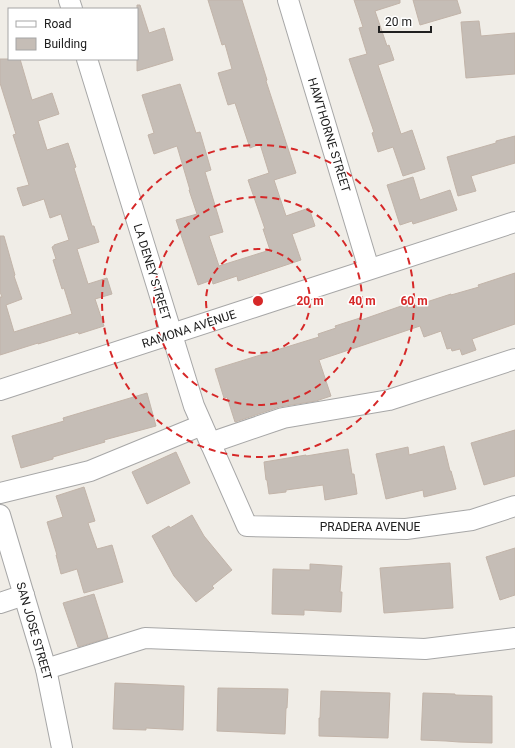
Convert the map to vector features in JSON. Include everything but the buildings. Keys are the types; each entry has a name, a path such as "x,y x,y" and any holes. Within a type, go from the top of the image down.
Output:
{"street":[{"name":"HAWTHORNE STREET","path":"288,0 369,269"},
{"name":"LA DENEY STREET","path":"87,60 194,406 247,526"},
{"name":"RAMONA AVENUE","path":"0,390 515,222"},
{"path":"0,493 90,471 206,434 283,418 389,400 515,359"},
{"name":"PRADERA AVENUE","path":"247,526 406,529 472,520 515,506"},
{"name":"SAN JOSE STREET","path":"0,515 46,669 62,748"},
{"path":"0,603 24,595"},
{"path":"46,669 145,638 425,649 515,638"}]}
